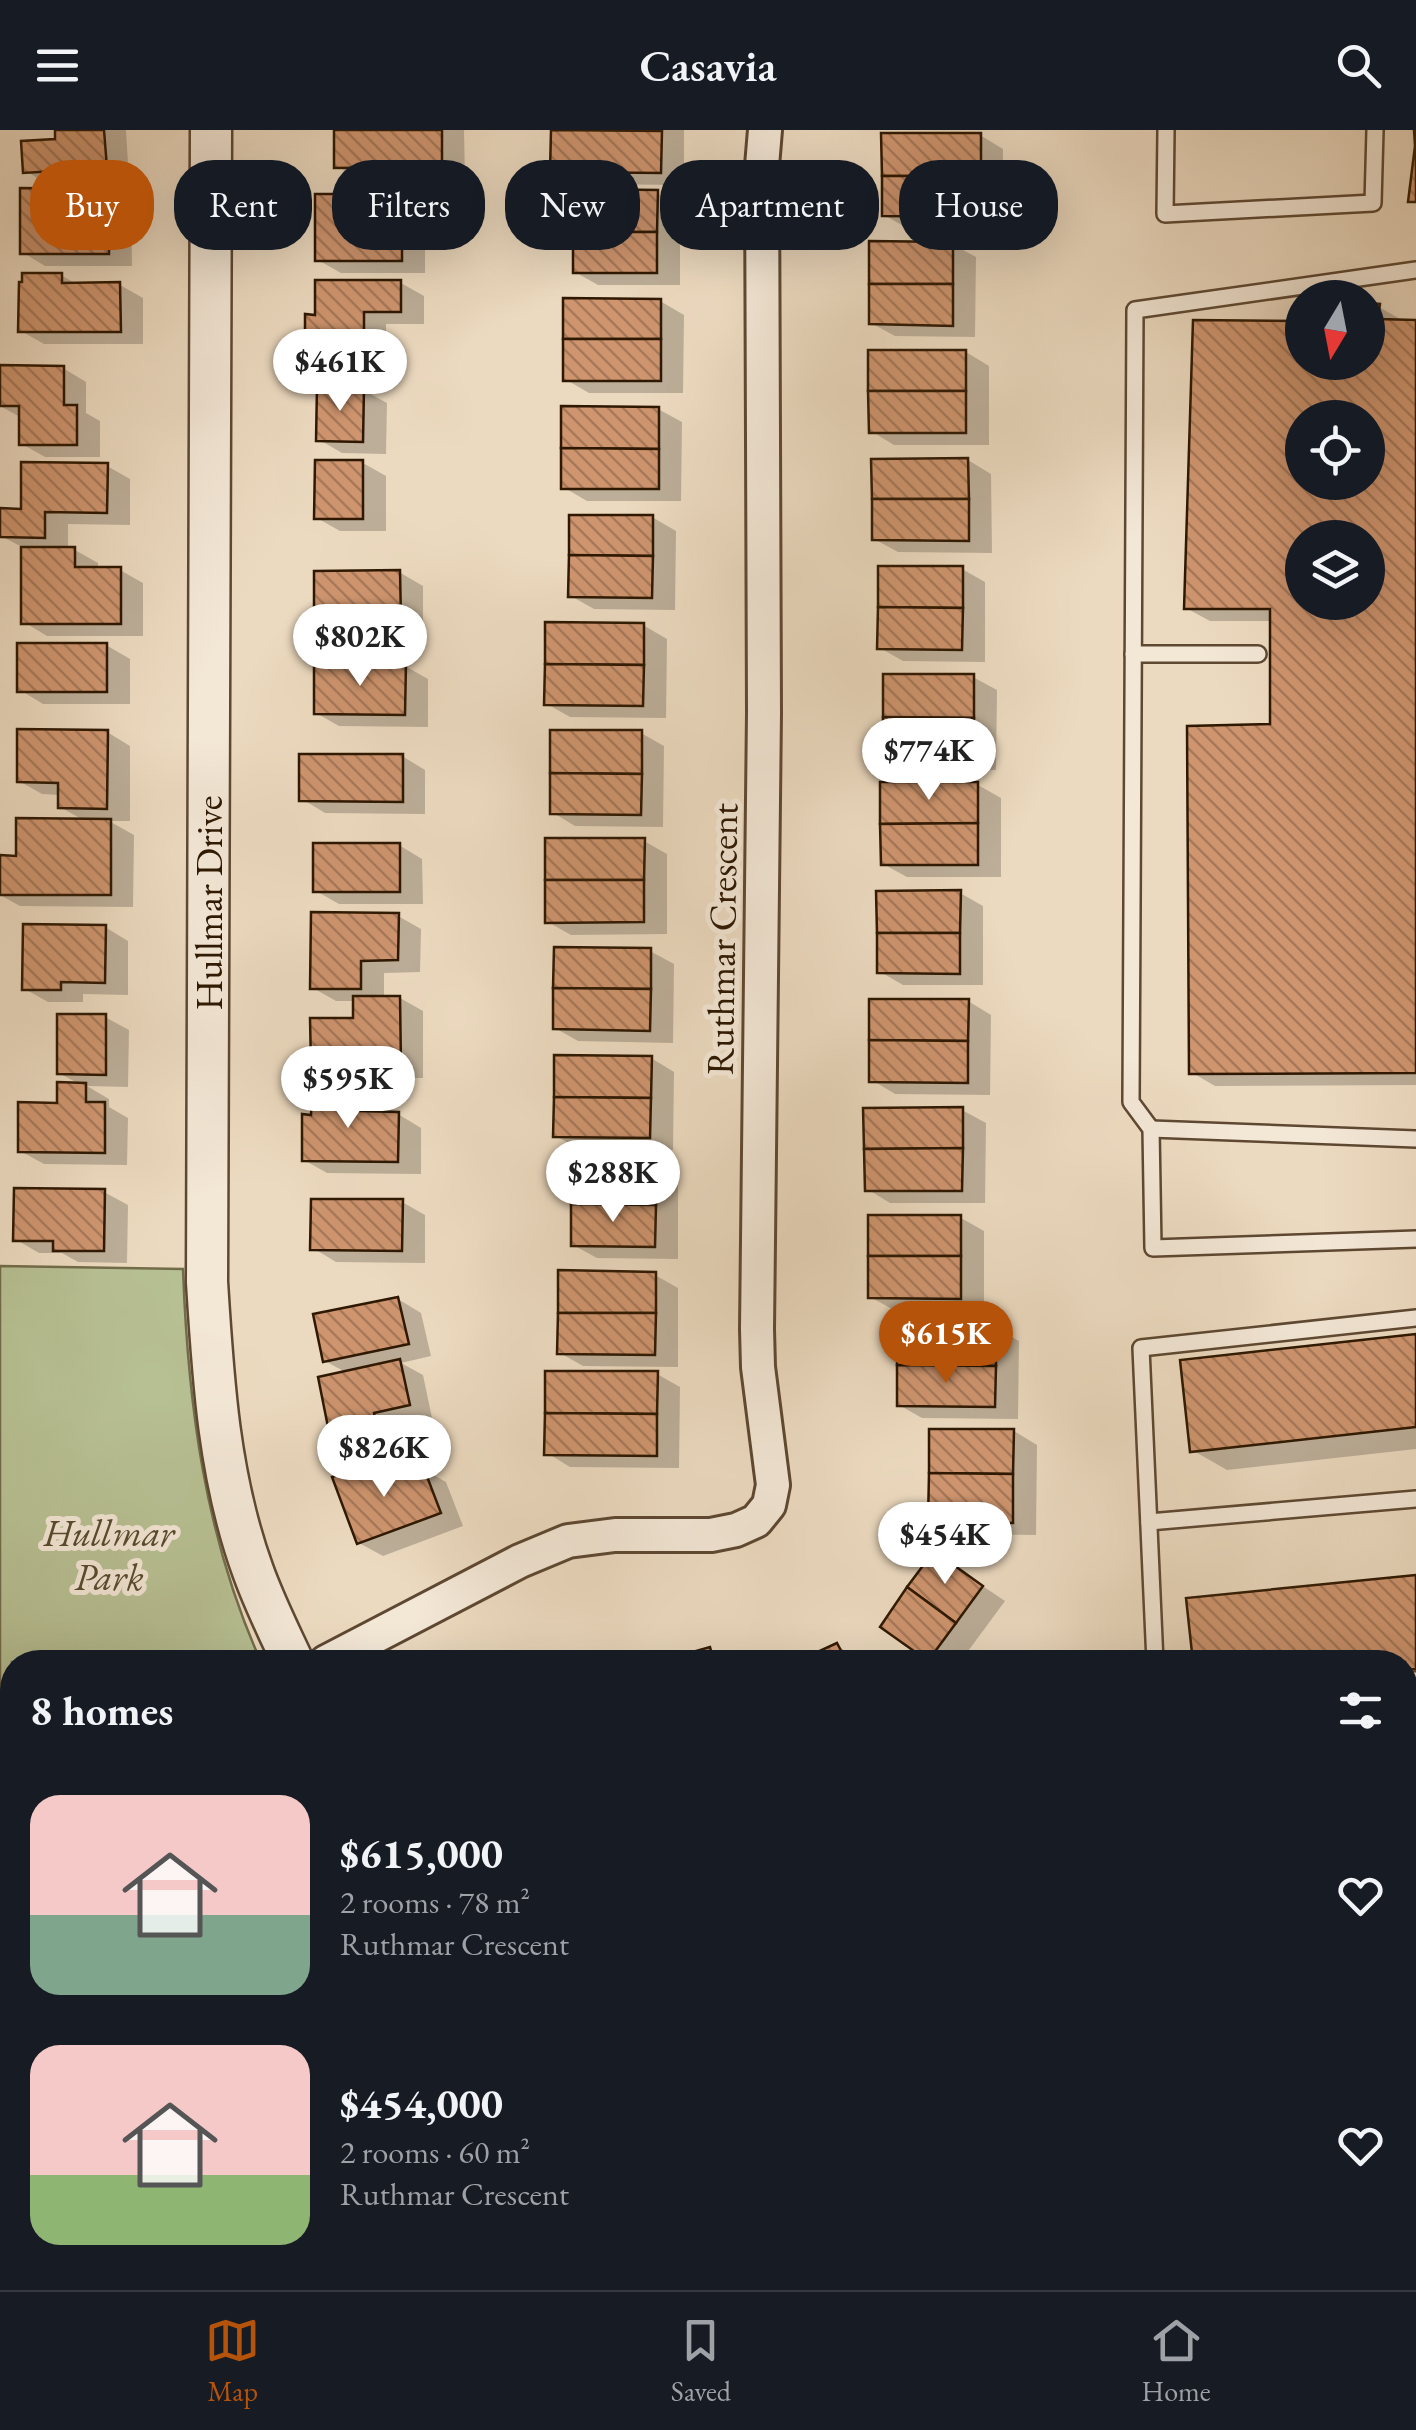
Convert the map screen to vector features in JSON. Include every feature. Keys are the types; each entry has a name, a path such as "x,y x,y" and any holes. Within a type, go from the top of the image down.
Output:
{"street":[{"name":"Hullmar Drive","path":"212,130 207,1282 213,1388 235,1508 252,1570 288,1650"},
{"name":"Ruthmar Crescent","path":"349,1650 520,1561 568,1541 616,1534 711,1535 756,1521 768,1505 773,1485 757,1329 765,130"}],"lane":[{"path":"1166,130 1164,214 1374,203 1375,130"},
{"path":"1416,270 1134,310 1131,1102 1151,1129 1154,1248 1416,1239"},
{"path":"1133,654 1258,654"},
{"path":"1151,1129 1416,1139"},
{"path":"1154,1650 1141,1348 1416,1318"},
{"path":"1149,1522 1416,1499"}],"green space":[{"name":"Hullmar Park","path":"0,1266 183,1269 189,1371 203,1470 226,1567 256,1650 0,1650"}],"building":[{"path":"55,130 104,130 106,160 30,160 30,173 23,173 21,141 55,139"},
{"path":"334,130 442,130 442,160 334,160"},
{"path":"551,130 662,131 660,173 640,173 640,160 550,160"},
{"path":"1416,130 1416,202 1408,202 1415,146"},
{"path":"881,133 981,133 981,160 899,160 899,176 882,176"},
{"path":"882,176 899,176 899,216 882,216"},
{"path":"20,188 30,188 30,250 109,250 109,254 20,254"},
{"path":"640,190 658,190 657,232 640,232"},
{"path":"315,194 332,194 332,250 402,250 402,261 315,261"},
{"path":"640,232 657,232 657,273 573,273 573,250 640,250"},
{"path":"879,241 899,241 899,250 953,250 953,284 869,284 869,250 879,250"},
{"path":"22,273 62,273 62,283 120,282 121,332 18,332"},
{"path":"315,280 401,280 401,312 364,312 364,340 305,339 305,314 315,315"},
{"path":"869,284 953,284 953,326 869,324"},
{"path":"563,298 661,299 661,339 563,339"},
{"path":"1385,319 1416,320 1416,1073 1189,1074 1187,726 1270,724 1270,609 1184,609 1193,320 1285,321 1285,380 1385,380"},
{"path":"563,339 661,339 661,381 563,381"},
{"path":"868,350 966,350 966,391 868,391"},
{"path":"0,365 64,366 64,405 77,405 77,445 19,445 19,406 0,406"},
{"path":"317,386 364,387 363,442 316,441"},
{"path":"868,391 966,391 966,433 869,433"},
{"path":"561,406 659,407 659,449 561,448"},
{"path":"561,448 659,449 659,489 561,489"},
{"path":"968,458 969,499 872,499 871,459"},
{"path":"315,460 363,460 363,519 314,519"},
{"path":"21,462 108,463 107,513 45,512 45,538 0,537 0,508 21,509"},
{"path":"872,499 969,499 969,541 872,540"},
{"path":"569,515 653,515 653,556 569,555"},
{"path":"21,547 75,547 75,567 121,567 121,624 21,624"},
{"path":"569,555 653,556 652,598 568,597"},
{"path":"878,566 963,566 963,608 878,607"},
{"path":"400,570 401,621 314,622 314,571"},
{"path":"878,607 963,608 962,650 877,649"},
{"path":"545,622 644,623 644,665 545,664"},
{"path":"17,643 107,643 107,692 17,692"},
{"path":"314,663 406,663 405,715 314,714"},
{"path":"545,664 644,665 643,706 544,705"},
{"path":"883,674 974,674 974,718 883,717"},
{"path":"883,717 974,718 973,758 882,757"},
{"path":"17,729 108,730 107,809 58,808 58,783 17,782"},
{"path":"550,730 642,730 642,774 550,773"},
{"path":"299,754 403,754 403,802 299,801"},
{"path":"550,773 642,774 641,815 550,814"},
{"path":"880,782 978,782 978,823 880,824"},
{"path":"16,818 111,819 111,895 0,895 0,855 16,856"},
{"path":"978,823 978,865 881,865 880,824"},
{"path":"545,838 645,838 644,880 545,880"},
{"path":"313,843 400,843 400,892 313,892"},
{"path":"545,880 644,880 644,922 545,923"},
{"path":"961,890 960,933 877,933 876,891"},
{"path":"311,912 399,913 398,960 361,961 361,989 310,989"},
{"path":"23,924 106,925 105,983 61,982 61,990 22,990"},
{"path":"877,933 960,933 960,974 877,973"},
{"path":"554,947 651,948 651,989 553,988"},
{"path":"553,988 651,989 650,1031 553,1029"},
{"path":"353,996 400,996 401,1066 311,1066 310,1018 353,1018"},
{"path":"869,999 969,999 968,1041 869,1040"},
{"path":"57,1014 106,1014 106,1075 57,1074"},
{"path":"869,1040 968,1041 968,1083 869,1082"},
{"path":"554,1055 652,1056 651,1098 554,1097"},
{"path":"57,1082 86,1083 86,1102 105,1102 105,1153 18,1152 18,1102 57,1103"},
{"path":"312,1091 360,1092 360,1111 399,1112 398,1162 302,1161 302,1114 311,1115"},
{"path":"554,1097 651,1098 650,1138 553,1137"},
{"path":"963,1107 963,1148 864,1149 863,1108"},
{"path":"963,1148 962,1191 865,1191 864,1149"},
{"path":"572,1163 656,1164 656,1205 571,1204"},
{"path":"14,1188 105,1189 104,1251 53,1251 53,1241 13,1241"},
{"path":"311,1199 403,1199 402,1251 310,1250"},
{"path":"571,1204 656,1205 655,1247 571,1246"},
{"path":"868,1215 961,1215 961,1256 868,1256"},
{"path":"868,1256 961,1256 961,1299 868,1298"},
{"path":"558,1270 656,1272 656,1313 558,1313"},
{"path":"398,1297 409,1344 323,1362 313,1314"},
{"path":"558,1313 656,1313 655,1355 557,1354"},
{"path":"898,1323 996,1325 996,1366 897,1365"},
{"path":"1416,1334 1416,1427 1190,1452 1180,1360"},
{"path":"400,1359 410,1405 374,1413 380,1442 333,1452 318,1377"},
{"path":"897,1365 996,1366 995,1407 897,1406"},
{"path":"545,1371 658,1371 657,1414 545,1413"},
{"path":"545,1413 657,1414 657,1456 544,1455"},
{"path":"929,1429 1014,1429 1013,1474 929,1473"},
{"path":"378,1459 386,1480 423,1466 441,1513 357,1544 332,1477"},
{"path":"929,1473 1013,1474 1013,1523 928,1522"},
{"path":"934,1551 983,1586 956,1623 907,1587"},
{"path":"1416,1575 1416,1650 1192,1650 1186,1598"},
{"path":"907,1587 956,1623 936,1650 912,1650 880,1627"},
{"path":"837,1643 841,1650 822,1650"}]}
